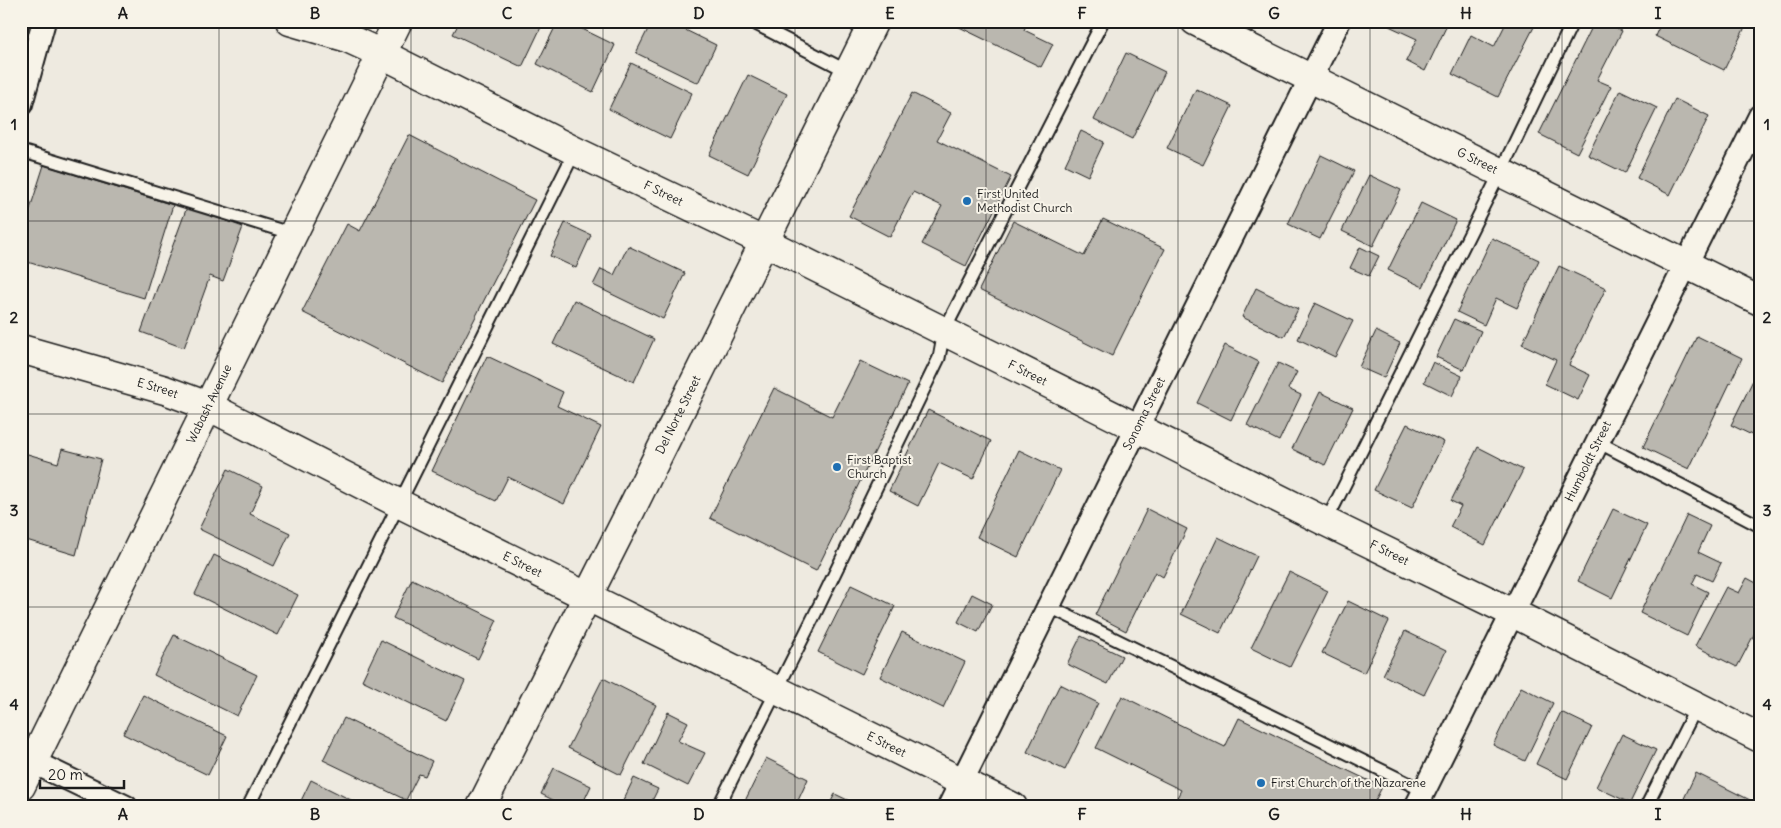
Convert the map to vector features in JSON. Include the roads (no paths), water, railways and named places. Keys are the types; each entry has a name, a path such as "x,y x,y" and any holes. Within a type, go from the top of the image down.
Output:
{"street":[{"path":"21,104 44,21"},
{"name":"F Street","path":"290,21 345,37 382,54 1513,613 1760,738"},
{"name":"Wabash Avenue","path":"21,786 28,758 208,406 398,21"},
{"name":"Del Norte Street","path":"480,807 631,512 874,21"},
{"name":"G Street","path":"1195,21 1760,302"},
{"name":"Sonoma Street","path":"949,807 1339,21"},
{"name":"Humboldt Street","path":"1420,799 1760,116"},
{"name":"E Street","path":"21,349 165,390 208,406 400,504 1013,807"},
{"path":"28,758 126,807"}],"lane":[{"path":"750,21 849,72"},
{"path":"718,807 777,691 939,358 944,331 1103,21"},
{"path":"1326,522 1500,173 1573,21"},
{"path":"21,151 293,234"},
{"path":"248,807 575,151"},
{"path":"1598,442 1760,526"},
{"path":"1048,606 1420,799"},
{"path":"1646,807 1697,706"}],"place":[{"name":"First United Methodist Church","path":"967,201"},
{"name":"First Baptist Church","path":"837,467"},
{"name":"First Church of the Nazarene","path":"1261,783"}]}
